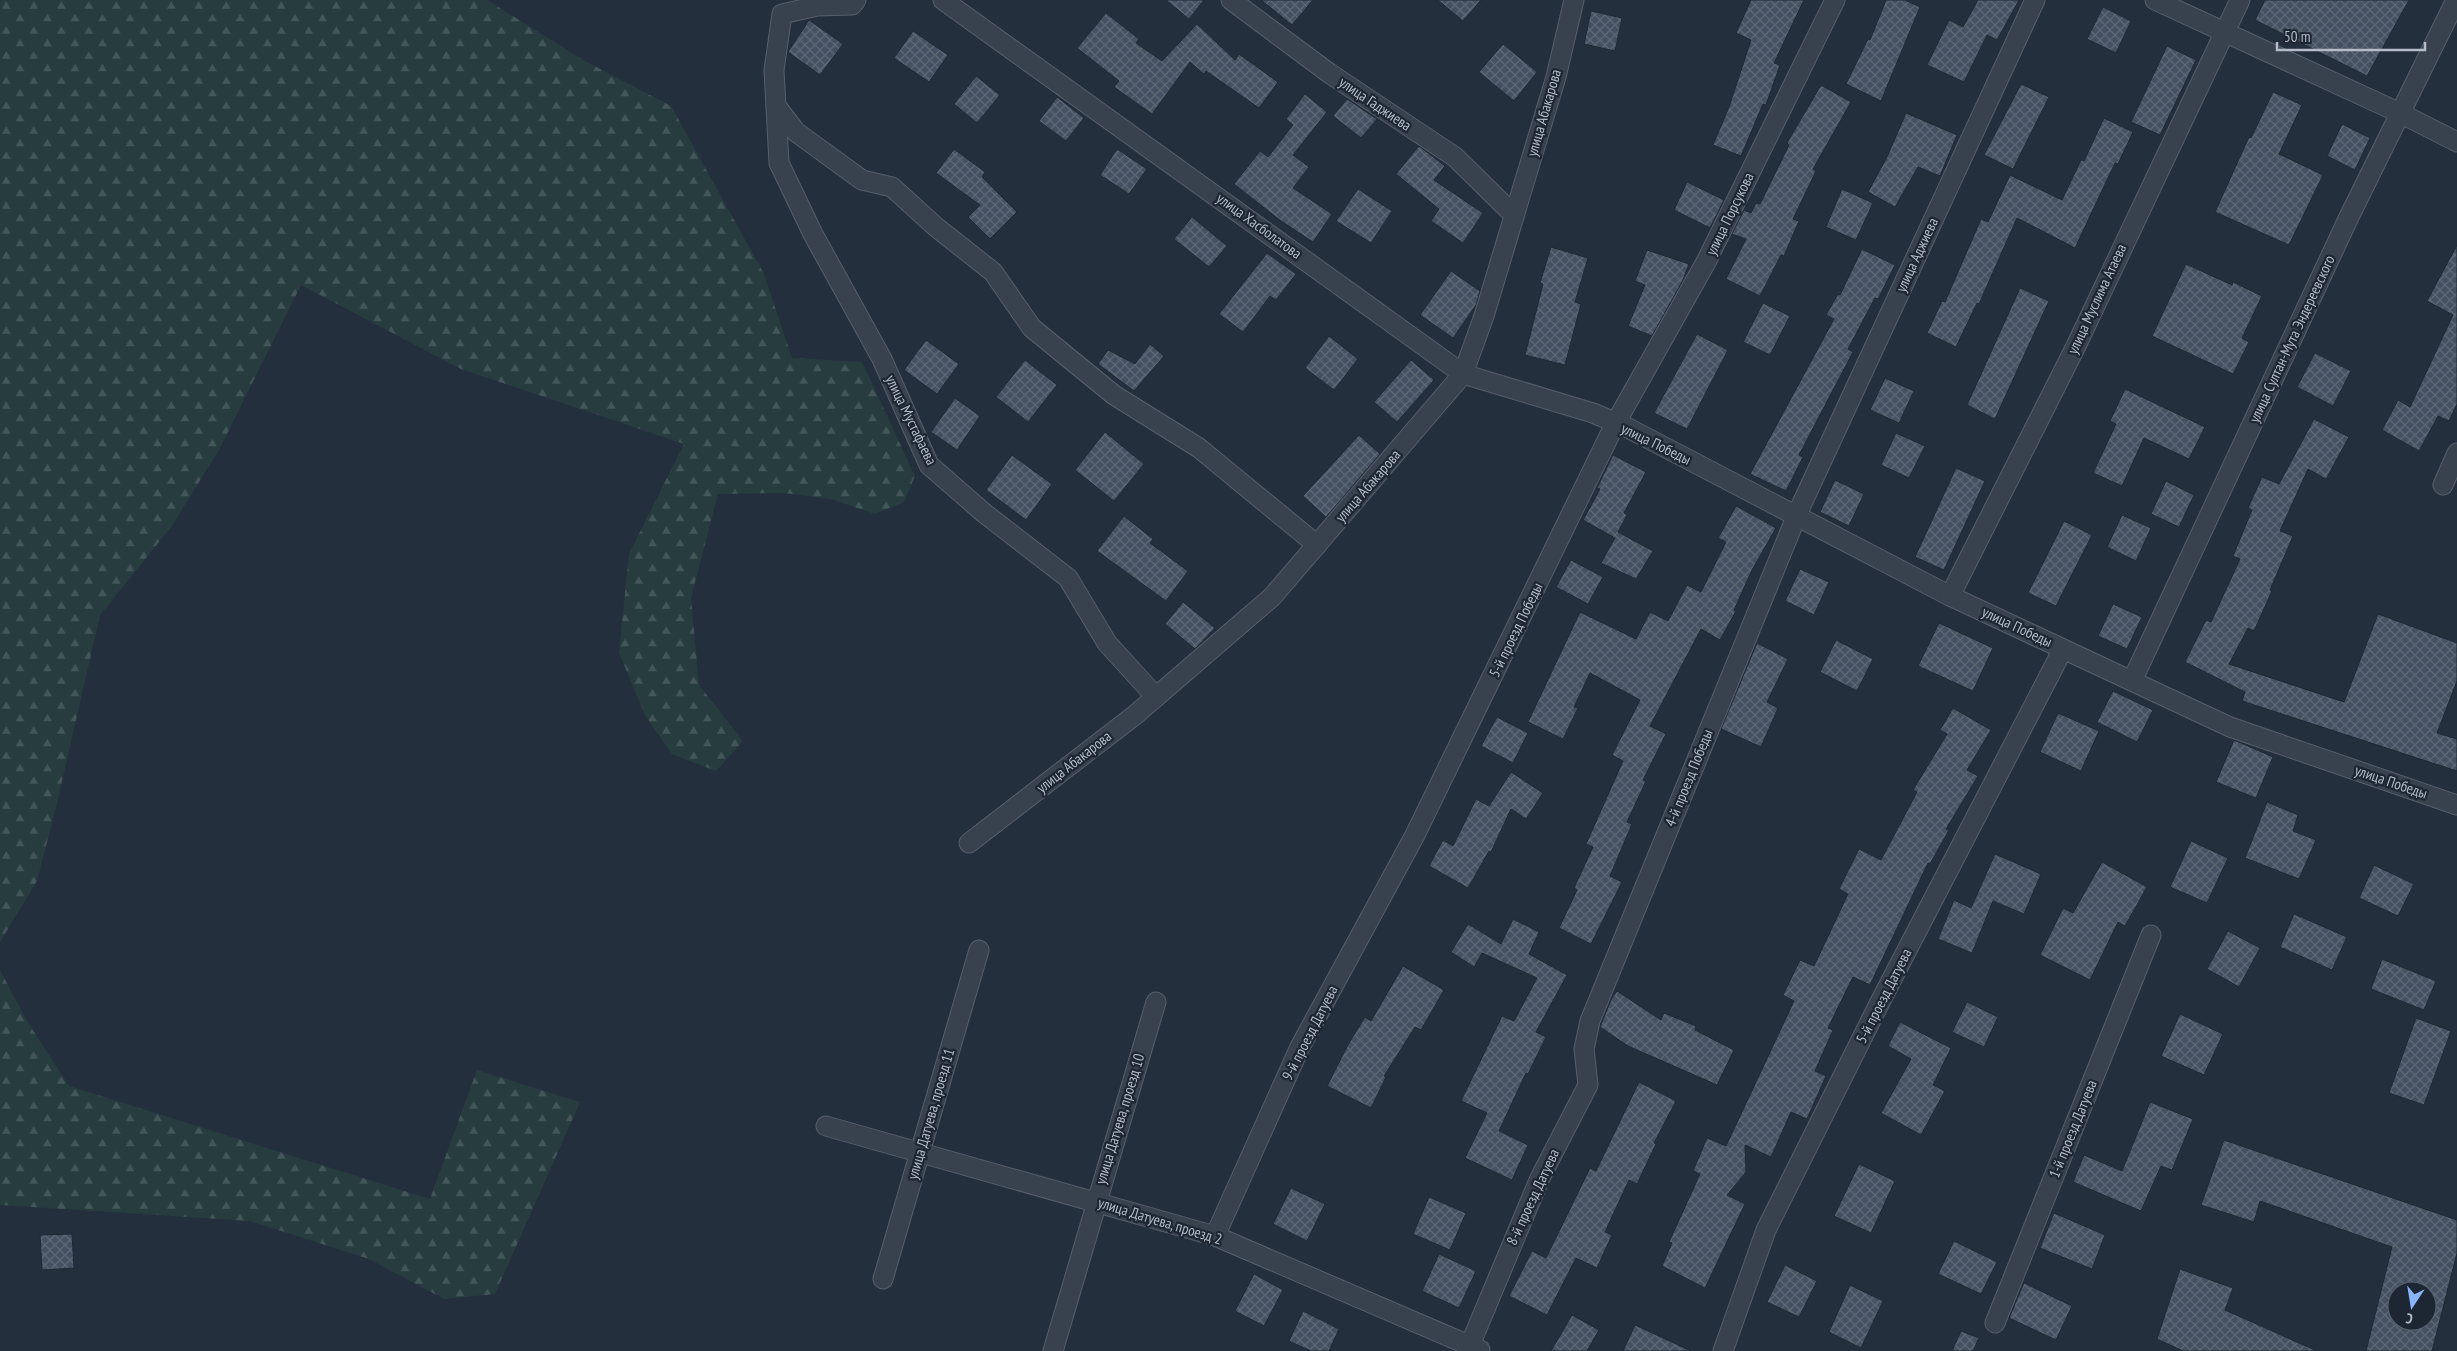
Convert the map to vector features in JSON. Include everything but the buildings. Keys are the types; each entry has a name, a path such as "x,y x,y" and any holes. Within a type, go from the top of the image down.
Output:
{"street":[{"name":"улица Мустафаева","path":"856,0 852,5 817,6 782,14 774,70 779,163 813,234 882,359 929,465 984,513 1068,578 1107,643 1156,697"},
{"name":"улица Хасболатова","path":"943,0 1463,374 1593,413"},
{"name":"улица Гаджиева","path":"1230,0 1329,73 1455,157 1514,215"},
{"name":"улица Абакарова","path":"969,843 1156,697 1272,597 1463,374 1484,316 1556,77 1574,0"},
{"name":"улица Порсукова","path":"1615,424 1706,262 1835,0"},
{"name":"улица Аджиева","path":"1798,513 2035,0"},
{"path":"2155,0 2400,113 2457,142"},
{"name":"улица Муслима Атаева","path":"1950,596 2076,346 2240,0"},
{"name":"улица Султан-Мута Эндереевского","path":"2132,681 2345,226 2456,0"},
{"path":"776,106 796,132 862,180 892,187 936,226 994,272 1032,328 1106,389 1199,448 1317,545"},
{"name":"улица Победы","path":"1593,413 1615,424 1626,427 1798,513 1950,596 2230,727 2457,805"},
{"name":"5-й проезд Победы","path":"1415,835 1615,424"},
{"path":"2443,485 2457,453"},
{"name":"4-й проезд Победы","path":"1584,1049 1590,1022 1798,513"},
{"name":"5-й проезд Датуева","path":"1723,1351 1766,1230 1879,1004 2063,649"},
{"name":"9-й проезд Датуева","path":"1215,1236 1300,1047 1415,835"},
{"name":"1-й проезд Датуева","path":"1995,1323 2150,935"},
{"name":"улица Датуева, проезд 11","path":"883,1279 979,950"},
{"name":"улица Датуева, проезд 10","path":"1053,1351 1095,1202 1156,1002"},
{"name":"8-й проезд Датуева","path":"1476,1348 1540,1178 1588,1085 1584,1049"},
{"name":"улица Датуева, проезд 2","path":"826,1126 1215,1236 1476,1348"}],"green space":[{"path":"0,0 487,0 585,61 671,106 764,274 792,358 862,362 915,476 904,502 875,514 831,499 784,493 718,494 691,598 699,685 743,741 716,771 672,754 646,717 619,653 629,554 684,444 461,369 301,285 219,450 171,527 100,615 37,881 0,942"},
{"path":"0,970 27,1021 69,1086 430,1199 477,1070 580,1102 495,1294 444,1299 369,1259 250,1221 0,1205"}]}
